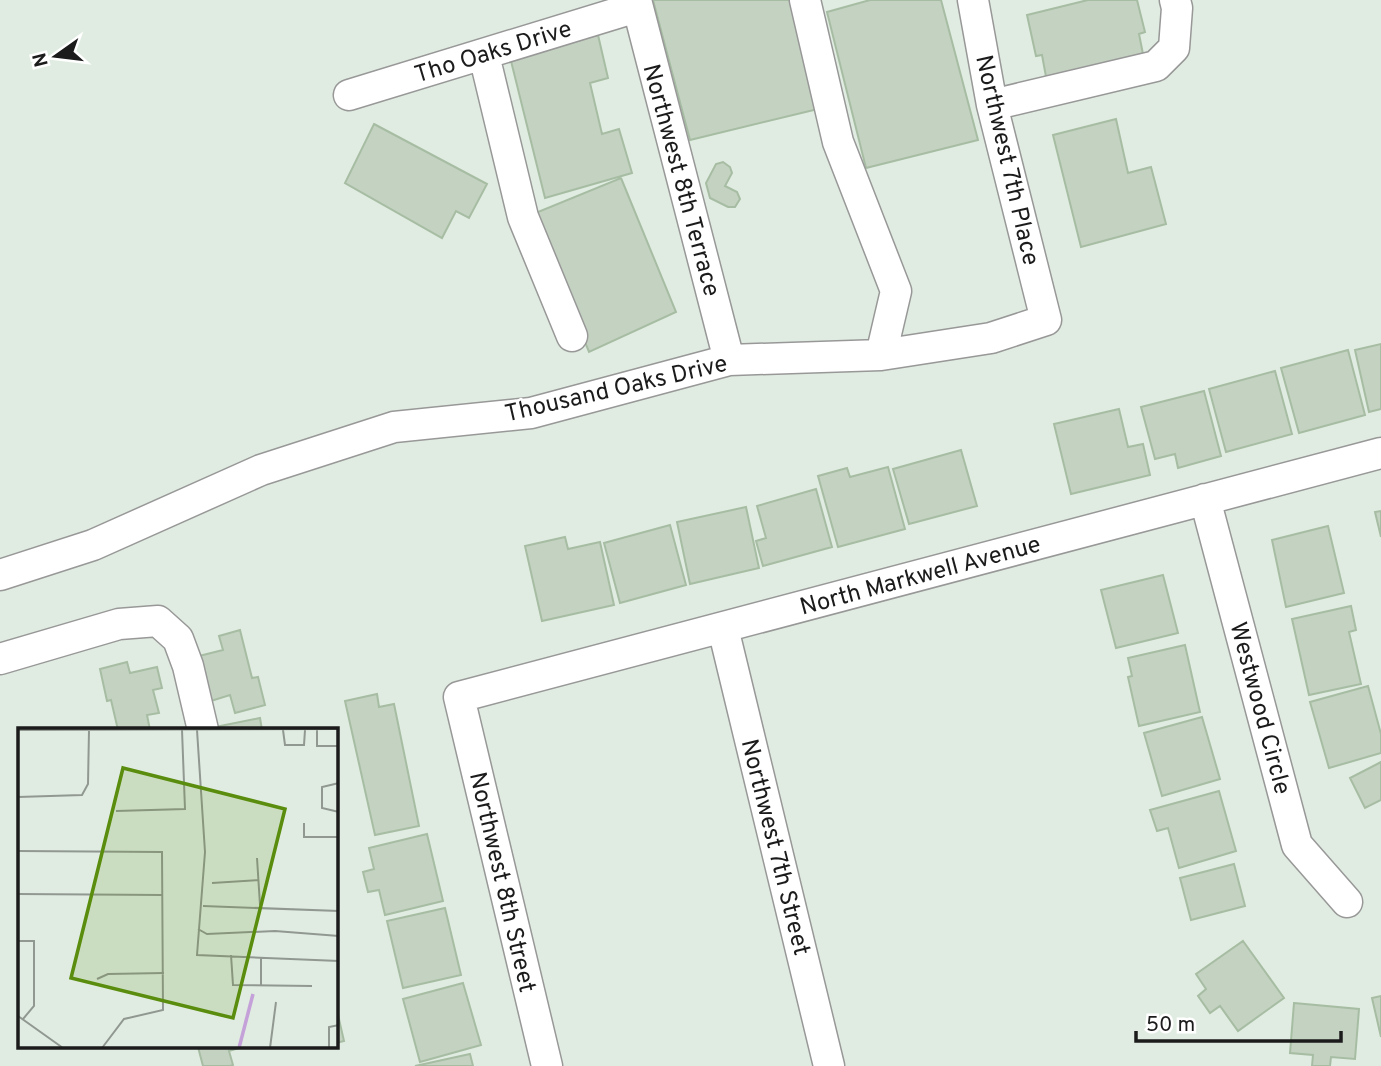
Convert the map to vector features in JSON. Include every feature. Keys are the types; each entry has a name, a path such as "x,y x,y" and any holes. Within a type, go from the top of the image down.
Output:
{"street":[{"path":"804,0 838,142 896,291 881,355"},
{"name":"Northwest 7th Place","path":"973,0 992,105 1046,320"},
{"path":"992,105 1156,66 1174,48 1177,8 1175,0"},
{"name":"Tho Oaks Drive","path":"349,95 484,55 637,4"},
{"name":"Northwest 8th Terrace","path":"637,4 729,360"},
{"path":"484,55 523,217 572,336"},
{"name":"Thousand Oaks Drive","path":"0,576 93,545 261,470 394,427 531,413 729,360 881,355 991,338 1046,320"},
{"name":"North Markwell Avenue","path":"458,697 1381,453"},
{"name":"Westwood Circle","path":"1205,499 1297,845 1347,902"},
{"path":"0,659 119,624 158,621 178,639 188,666 203,728"},
{"name":"Northwest 7th Street","path":"723,628 830,1066"},
{"name":"Northwest 8th Street","path":"458,697 547,1066"}],"building":[{"path":"653,0 790,0 818,109 690,140"},
{"path":"870,0 941,0 978,140 866,168 827,12"},
{"path":"1088,0 1137,0 1145,32 1139,34 1144,59 1047,82 1042,55 1036,56 1027,15"},
{"path":"598,35 608,78 590,83 602,134 619,129 632,173 545,198 510,57"},
{"path":"1116,119 1128,173 1151,167 1166,224 1081,247 1053,135"},
{"path":"374,124 487,184 469,218 456,211 442,238 345,183"},
{"path":"723,162 730,167 732,173 725,186 737,192 740,199 735,207 728,207 710,198 706,183 716,164"},
{"path":"621,178 676,312 589,352 533,214"},
{"path":"1381,344 1381,409 1369,412 1355,350"},
{"path":"1348,350 1365,415 1299,433 1281,368"},
{"path":"1275,371 1292,434 1226,452 1209,389"},
{"path":"1204,391 1221,456 1178,468 1175,454 1155,459 1141,407"},
{"path":"1119,409 1128,447 1143,444 1150,475 1071,494 1054,424"},
{"path":"961,450 977,506 909,524 893,469"},
{"path":"888,467 905,529 838,547 818,476 847,468 850,477"},
{"path":"816,489 832,547 763,566 756,541 766,538 757,506"},
{"path":"746,507 759,568 690,584 677,522"},
{"path":"1381,511 1381,537 1375,512"},
{"path":"670,525 686,585 620,603 604,543"},
{"path":"1328,526 1344,593 1286,607 1272,540"},
{"path":"565,537 568,549 600,542 614,605 542,621 525,546"},
{"path":"1163,575 1178,633 1116,648 1101,590"},
{"path":"1351,606 1356,630 1349,632 1361,684 1309,695 1292,619"},
{"path":"240,630 252,678 258,677 265,705 235,713 230,695 211,701 199,656 223,650 219,636"},
{"path":"1185,645 1200,712 1139,726 1128,677 1132,676 1128,658"},
{"path":"127,662 130,673 157,667 162,688 153,690 159,713 147,715 150,728 118,728 111,700 107,701 100,669"},
{"path":"1368,686 1381,734 1381,753 1329,768 1310,702"},
{"path":"377,694 379,707 394,704 419,826 375,835 345,701"},
{"path":"1202,717 1220,779 1162,796 1144,733"},
{"path":"260,718 262,728 220,728"},
{"path":"1381,762 1381,800 1365,808 1350,778"},
{"path":"1219,791 1236,851 1179,868 1168,828 1157,831 1150,810"},
{"path":"427,834 443,901 385,915 379,890 368,892 363,872 374,869 369,848"},
{"path":"1234,864 1245,906 1191,920 1180,878"},
{"path":"445,908 461,975 403,988 387,921"},
{"path":"1243,941 1284,998 1238,1031 1220,1006 1210,1013 1198,996 1206,989 1196,974"},
{"path":"463,983 481,1045 420,1062 403,999"},
{"path":"1381,996 1381,1037 1372,998"},
{"path":"1294,1003 1359,1009 1355,1059 1331,1057 1330,1066 1312,1066 1313,1055 1290,1053"},
{"path":"338,1015 344,1041 338,1042"},
{"path":"198,1048 239,1048 229,1051 233,1065 203,1066"},
{"path":"470,1054 473,1066 415,1066"}]}
